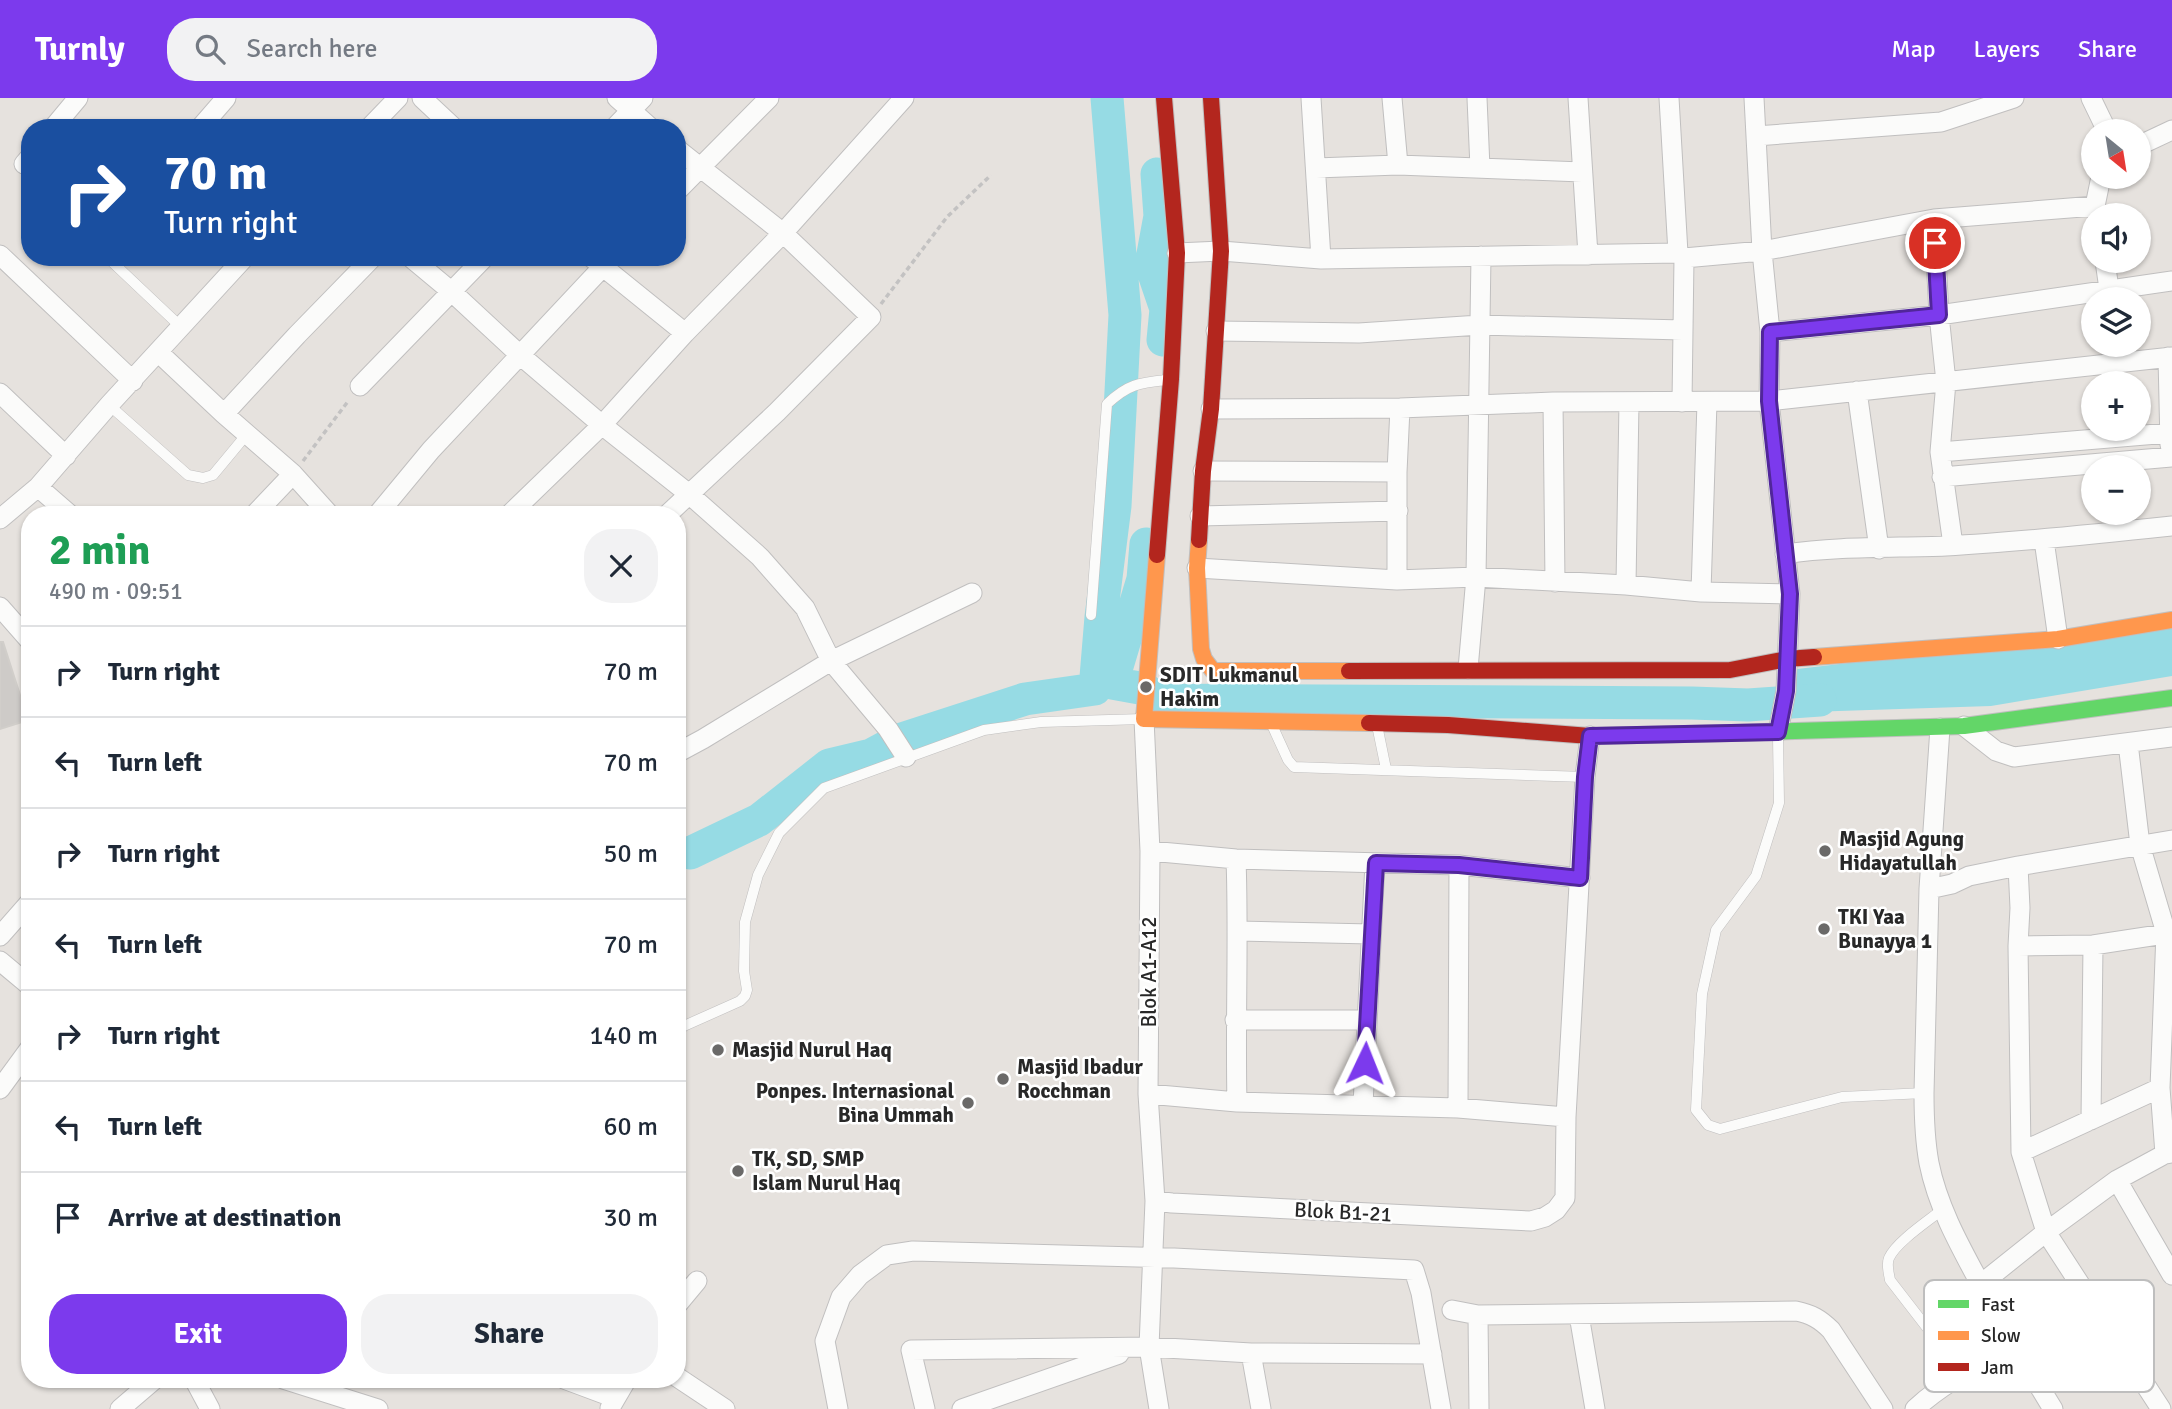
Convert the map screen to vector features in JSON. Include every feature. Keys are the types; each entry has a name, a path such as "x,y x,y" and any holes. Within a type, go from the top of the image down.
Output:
{"street":[{"path":"62,119 78,98"},
{"path":"208,119 226,98"},
{"path":"378,119 398,98"},
{"path":"422,98 444,119"},
{"path":"686,182 769,98"},
{"path":"518,506 602,425 685,333 783,233 904,98"},
{"path":"1164,98 1185,252 1171,380 1144,719 1447,725 1590,736 1779,726 1940,728 2172,698"},
{"path":"1211,98 1218,252 1216,331 1197,568 1201,649 1204,659 1213,671 1730,670 1787,659 2058,639 2172,620"},
{"path":"1311,98 1321,259"},
{"path":"1392,98 1398,165"},
{"path":"1477,98 1480,168"},
{"path":"1578,98 1588,254"},
{"path":"1669,98 1681,256 1682,402"},
{"path":"1754,98 1762,251 1770,332 1769,401 1790,594 1786,691 1779,726"},
{"path":"1756,136 1941,122 2014,98"},
{"path":"2091,98 2101,119"},
{"path":"620,119 630,102 644,119"},
{"path":"2151,140 2172,130"},
{"path":"676,506 777,412 871,317 783,233 686,156"},
{"path":"1316,168 1398,165 1582,172"},
{"path":"1185,252 1321,259 1588,254 1681,256 1762,251 1934,219 2081,212"},
{"path":"1934,219 1946,382 1940,452 1953,545"},
{"path":"0,256 133,381"},
{"path":"1468,669 1476,577 1480,256"},
{"path":"0,519 38,487 237,266"},
{"path":"224,414 364,266"},
{"path":"421,266 520,355 689,494 760,557 805,608 831,661 888,729 903,752"},
{"path":"360,386 477,266"},
{"path":"385,506 431,450 520,355 597,266"},
{"path":"607,266 685,333"},
{"path":"2125,287 2172,281"},
{"path":"1770,332 1939,315 2081,293"},
{"path":"1216,331 1359,332 1480,325 1683,330"},
{"path":"158,352 293,474 323,506"},
{"path":"1211,409 1769,401 2170,357 2171,462 1942,477"},
{"path":"1857,391 1879,549"},
{"path":"0,393 66,456"},
{"path":"1553,402 1555,582"},
{"path":"1626,585 1629,402"},
{"path":"1701,592 1707,402"},
{"path":"1397,580 1400,408"},
{"path":"1940,452 2169,433"},
{"path":"1203,471 1397,472"},
{"path":"263,506 293,474"},
{"path":"38,487 60,506"},
{"path":"1200,516 1398,511"},
{"path":"1785,554 1812,550 2044,540 2172,526"},
{"path":"2044,540 2058,639"},
{"path":"1197,568 1397,580 1476,577 1701,592 1790,594"},
{"path":"686,748 831,661 972,593"},
{"path":"0,607 21,631"},
{"name":"Blok A1-A12","path":"1144,719 1150,851 1148,1094 1155,1200 1153,1258 1143,1348 1159,1409"},
{"path":"1964,726 1996,751 2014,757 2172,737"},
{"path":"1940,728 1929,888 1924,1093 1930,1165 1943,1209 1978,1280"},
{"path":"1148,1094 1237,1102 1458,1108 1566,1117 1585,777 1590,736"},
{"path":"1985,1280 2117,1180 2169,1154 2160,1088 2169,933 2140,845 2129,743"},
{"path":"1929,888 2018,866 2172,840"},
{"path":"1150,851 1236,859 1459,865 1580,878"},
{"path":"1236,859 1237,1102"},
{"path":"1363,1105 1376,863"},
{"path":"1458,1108 1459,865"},
{"path":"2018,866 2021,1152 2046,1232 2077,1280"},
{"path":"0,936 21,912"},
{"path":"1238,931 1371,934"},
{"path":"2018,946 2093,945 2169,933"},
{"path":"2091,1120 2093,945"},
{"path":"0,961 21,978"},
{"path":"1235,1020 1366,1020"},
{"path":"0,1089 21,1060"},
{"path":"2021,1152 2160,1088"},
{"name":"Blok B1-21","path":"1155,1200 1171,1203 1531,1221 1556,1210 1565,1198 1566,1117"},
{"path":"2117,1180 2170,1268"},
{"path":"838,1409 825,1341 841,1297 860,1275 887,1255 913,1251 1153,1258 1414,1270 1421,1293 1441,1409"},
{"path":"686,1294 697,1281"},
{"path":"1452,1310 1478,1315 1796,1311 1821,1320 1831,1330 1883,1409"},
{"path":"1478,1315 1479,1409"},
{"path":"1579,1315 1595,1409"},
{"path":"925,1409 911,1350 1143,1348 1251,1353 1432,1354"},
{"path":"962,1409 1143,1348"},
{"path":"1251,1353 1261,1409"},
{"path":"686,1383 725,1409"},
{"path":"120,1409 144,1388"},
{"path":"199,1388 210,1409"},
{"path":"311,1388 377,1409"},
{"path":"581,1388 612,1404 622,1388"},
{"path":"1915,1409 1934,1392"},
{"path":"2043,1392 2053,1409"},
{"path":"2150,1392 2161,1409"}],"lane":[{"path":"117,266 181,327"},
{"path":"1091,615 1107,404 1119,392 1135,383 1171,380"},
{"path":"109,405 188,475 203,478 213,475 247,434"},
{"path":"686,1025 740,1001 745,996 745,922 758,875 779,833 824,788 903,752 984,730 1041,722 1144,719"},
{"path":"1271,722 1288,760 1294,767 1585,777"},
{"path":"1377,724 1386,769"},
{"path":"1779,726 1779,803 1756,876 1716,930 1702,994 1696,1110 1708,1125 1720,1129 1842,1097 1924,1093"},
{"path":"1924,1323 1891,1280 1888,1259 1895,1248 1943,1209"}],"path":[{"path":"871,317 947,217 991,175"},
{"path":"293,474 360,386"}],"water":[{"path":"2172,625 2172,676 1991,706 1778,713 1780,671"}],"building":[{"path":"0,642 3,642 21,698 21,722 0,729"}],"waterway":[{"path":"690,853 759,820 829,765 871,755 899,740 1025,699 1095,689 1115,506 1125,315 1107,98"},
{"path":"1157,174 1160,216 1151,265 1166,309 1163,340"},
{"path":"1146,544 1143,579 1112,683 1145,689 1158,700 1748,705 1820,700"}],"traffic: fast":[{"path":"1732,733 1964,726 2172,698"}],"traffic: slow":[{"path":"1199,540 1197,568 1201,649 1204,659 1213,671 1349,671"},
{"path":"1157,555 1144,719 1369,723"},
{"path":"1814,657 2058,639 2172,620"}],"traffic: jam":[{"path":"1157,555 1171,379 1177,253 1164,98"},
{"path":"1199,540 1221,251 1211,98"},
{"path":"1349,671 1730,670 1787,659 1814,657"},
{"path":"1369,723 1448,725 1590,736 1732,733"}],"place":[{"name":"SDIT Lukmanul Hakim","path":"1146,687"},
{"name":"Masjid Agung Hidayatullah","path":"1825,851"},
{"name":"TKI Yaa Bunayya 1","path":"1824,929"},
{"name":"Masjid Nurul Haq","path":"718,1050"},
{"name":"Masjid Ibadur Rocchman","path":"1003,1079"},
{"name":"Ponpes. Internasional Bina Ummah","path":"968,1103"},
{"name":"TK, SD, SMP Islam Nurul Haq","path":"738,1171"}],"route":[{"path":"1365,1063 1376,863 1459,865 1580,878 1585,777 1590,736 1778,732 1786,691 1790,594 1769,401 1770,332 1939,315 1935,243"}]}
